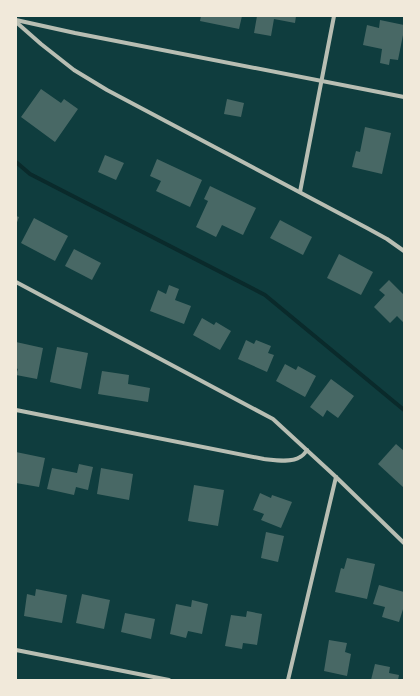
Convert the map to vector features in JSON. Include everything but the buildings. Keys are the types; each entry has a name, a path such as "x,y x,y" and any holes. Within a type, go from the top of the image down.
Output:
{"street":[{"path":"300,192 334,16"},
{"path":"16,21 404,97"},
{"path":"16,21 41,44 74,70 100,86 387,239 404,251"},
{"path":"16,282 268,415 336,477 404,543"},
{"path":"16,410 264,459 285,461 294,460 302,456 307,450"},
{"path":"288,680 336,477"},
{"path":"16,650 167,680"}],"waterway":[{"path":"16,162 30,174 265,295 404,410"}]}
